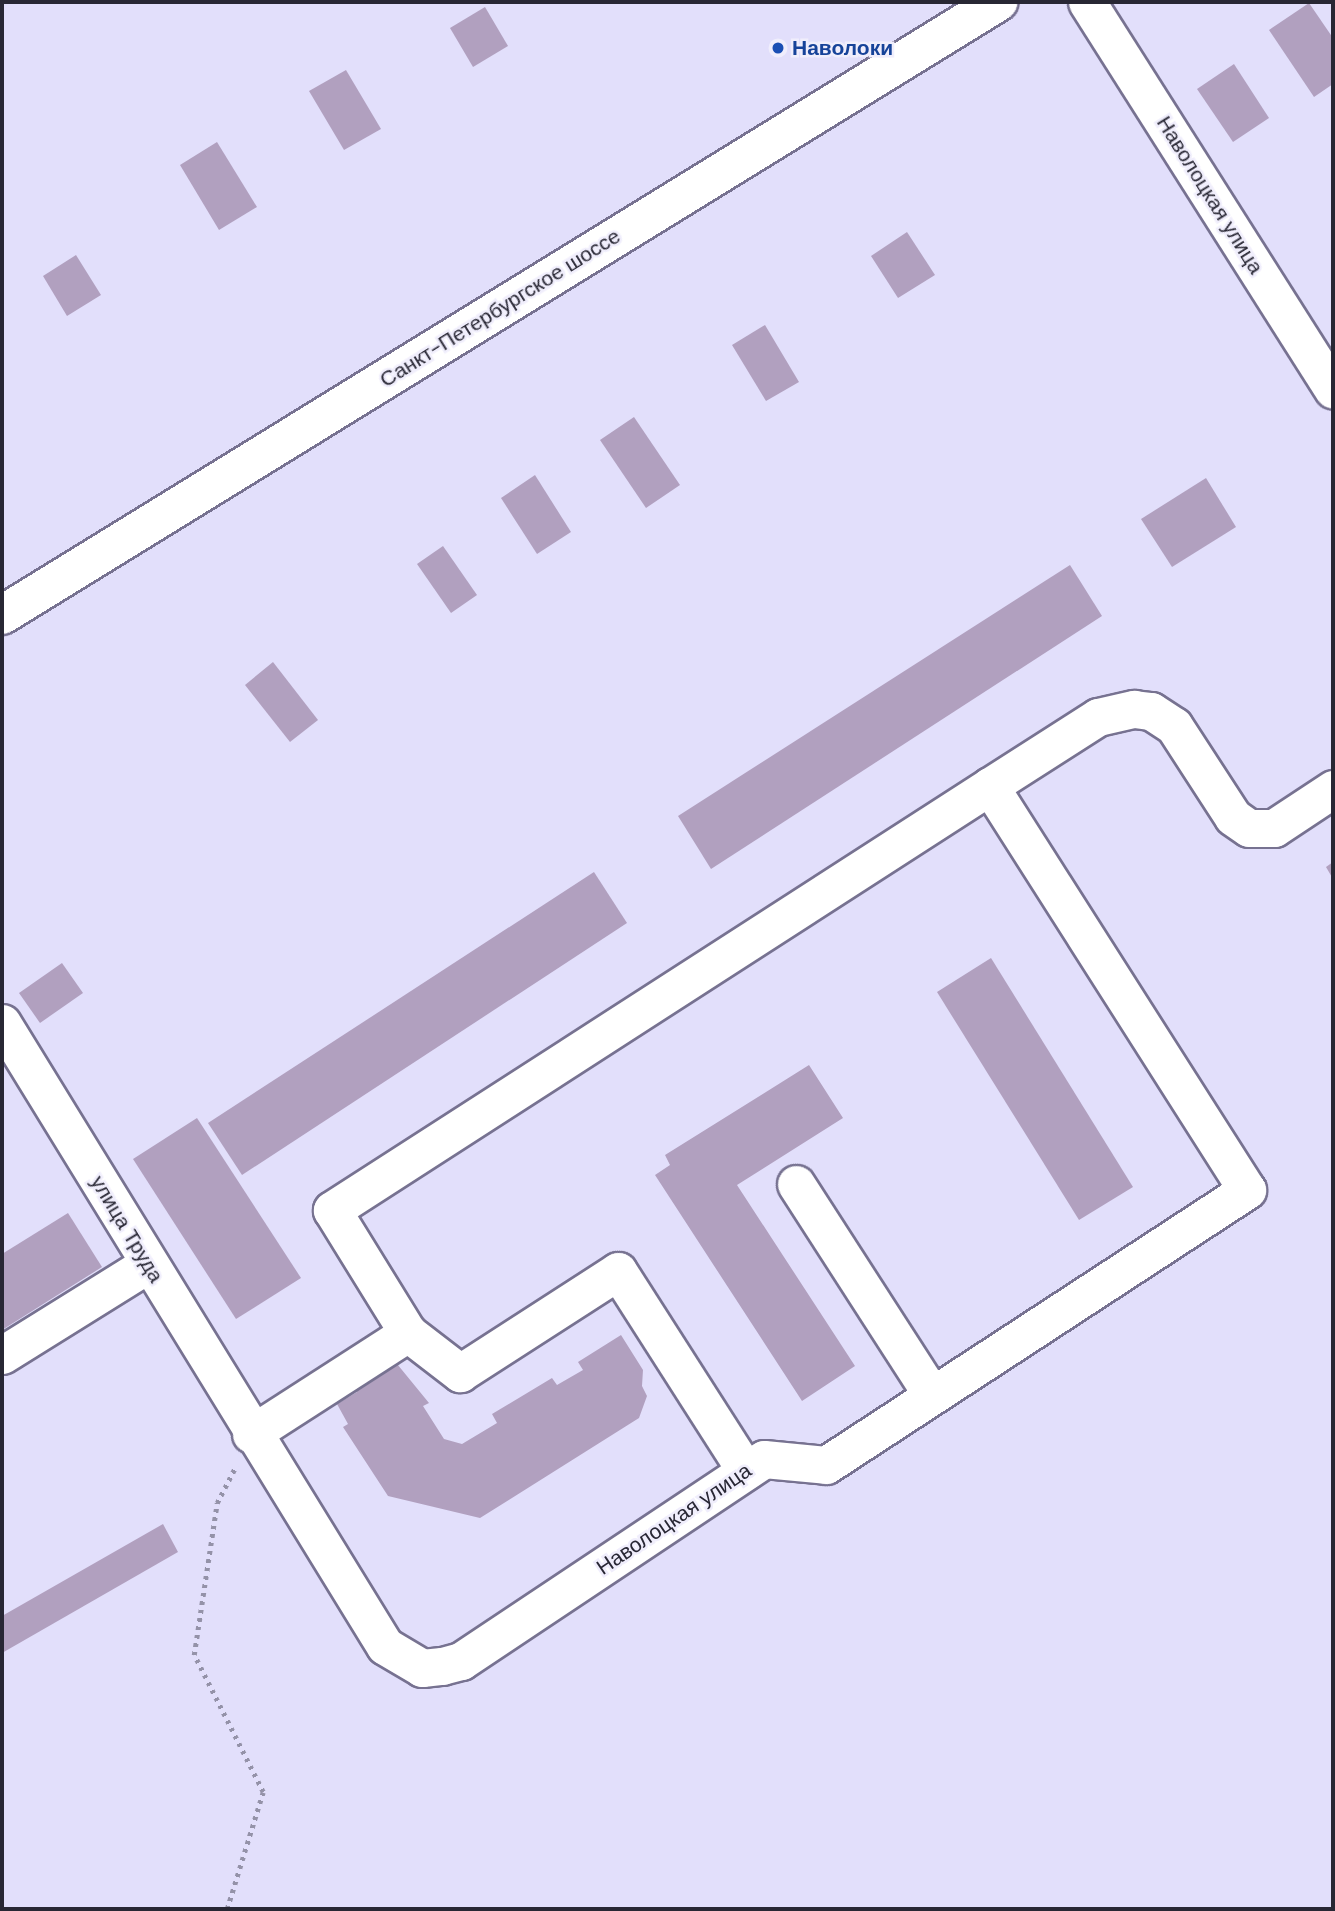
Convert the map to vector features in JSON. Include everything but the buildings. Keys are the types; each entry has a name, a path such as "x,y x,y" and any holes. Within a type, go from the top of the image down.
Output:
{"main road":[{"name":"Санкт-Петербургское шоссе","path":"2,615 999,2"}],"street":[{"name":"Наволоцкая улица","path":"1087,2 1333,389"},
{"path":"746,1471 618,1271 460,1373 408,1333 332,1210 1098,717 1135,709 1151,711 1174,726 1233,817 1249,828 1274,828 1333,789"},
{"name":"Наволоцкая улица","path":"251,1434 385,1646 422,1668 461,1661 764,1459 825,1465 1247,1189 990,786"},
{"name":"улица Труда","path":"2,1024 251,1434"},
{"path":"796,1184 932,1395"},
{"path":"2,1355 148,1264"},
{"path":"251,1434 408,1333"}],"path":[{"path":"227,1909 263,1792 194,1655 217,1503 251,1434"}],"place":[{"name":"Наволоки","path":"778,48"}]}
